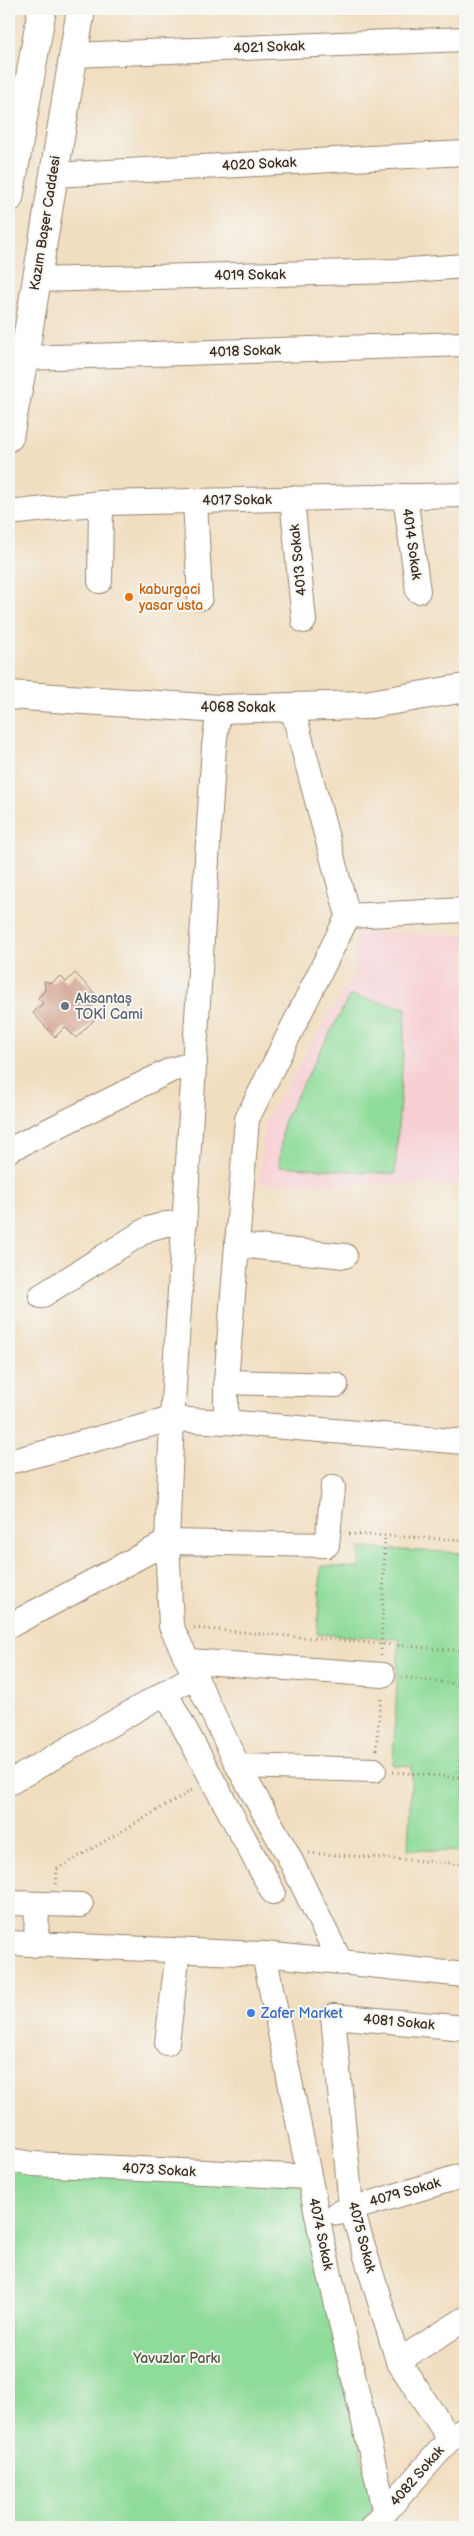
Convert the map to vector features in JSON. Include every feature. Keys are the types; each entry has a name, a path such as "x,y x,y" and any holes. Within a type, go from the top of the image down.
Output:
{"main road":[{"path":"9,198 42,9"},
{"name":"Kazım Başer Caddesi","path":"9,437 24,358 35,280 81,9"},
{"name":"4068 Sokak","path":"9,695 219,709 364,705 465,688"}],"street":[{"name":"4021 Sokak","path":"73,55 465,39"},
{"name":"4020 Sokak","path":"53,175 465,153"},
{"name":"4019 Sokak","path":"35,280 396,271 465,266"},
{"name":"4018 Sokak","path":"24,358 465,344"},
{"name":"4017 Sokak","path":"9,513 101,503 465,495"},
{"name":"4014 Sokak","path":"405,496 418,591"},
{"name":"4013 Sokak","path":"292,498 304,621"},
{"path":"195,501 200,598"},
{"path":"100,581 101,503"},
{"path":"226,1422 226,1382 247,1119 348,916 292,707"},
{"path":"219,709 214,746 172,1420 167,1542 171,1626 193,1668 238,1766 286,1851 341,1963"},
{"path":"348,916 465,910"},
{"path":"9,1150 171,1070 195,1063"},
{"path":"41,1296 148,1229 166,1224 185,1223"},
{"path":"237,1245 345,1256"},
{"path":"226,1382 336,1385"},
{"path":"9,1462 172,1420 226,1422 465,1442"},
{"path":"9,1626 167,1542 327,1545 333,1488"},
{"path":"9,1782 165,1692 193,1668 383,1675"},
{"path":"165,1692 273,1892"},
{"path":"238,1766 374,1770"},
{"path":"9,1903 81,1905"},
{"path":"36,1944 46,1904"},
{"path":"9,1944 264,1954 465,1975"},
{"path":"167,2043 178,1951"},
{"name":"4074 Sokak","path":"264,1954 379,2520"},
{"name":"4081 Sokak","path":"333,2016 465,2028"},
{"name":"4075 Sokak","path":"333,2016 351,2207 398,2361 458,2433"},
{"name":"4073 Sokak","path":"9,2160 33,2164 309,2176"},
{"name":"4079 Sokak","path":"318,2221 351,2207 465,2175"},
{"path":"398,2361 465,2319"},
{"name":"4082 Sokak","path":"379,2520 458,2433"}],"path":[{"path":"328,1534 465,1540"},
{"path":"171,1626 465,1650 459,1777"},
{"path":"383,1675 464,1685"},
{"path":"374,1770 465,1778"},
{"path":"46,1904 57,1869 212,1779"},
{"path":"286,1851 465,1864"}],"shaded area":[{"path":"355,931 465,935 465,1185 259,1183 265,1121 354,973"}],"green space":[{"path":"350,995 406,1008 395,1174 279,1166 283,1122"},
{"path":"360,1548 465,1553 465,1852 408,1849 412,1766 393,1765 399,1639 317,1634 321,1566 359,1568"},
{"name":"Yavuzlar Parkı","path":"9,2166 309,2177 376,2527 9,2527"}],"building":[{"name":"Aksantaş TOKİ Cami","path":"75,973 99,998 88,1009 97,1017 76,1038 65,1027 55,1037 33,1013 43,1003 38,998 45,990 44,981 52,983 60,976 66,982"}],"place":[{"name":"kaburgaci yasar usta","path":"129,597"},
{"name":"Aksantaş TOKİ Cami","path":"65,1006"},
{"name":"Zafer Market","path":"251,2013"}]}
